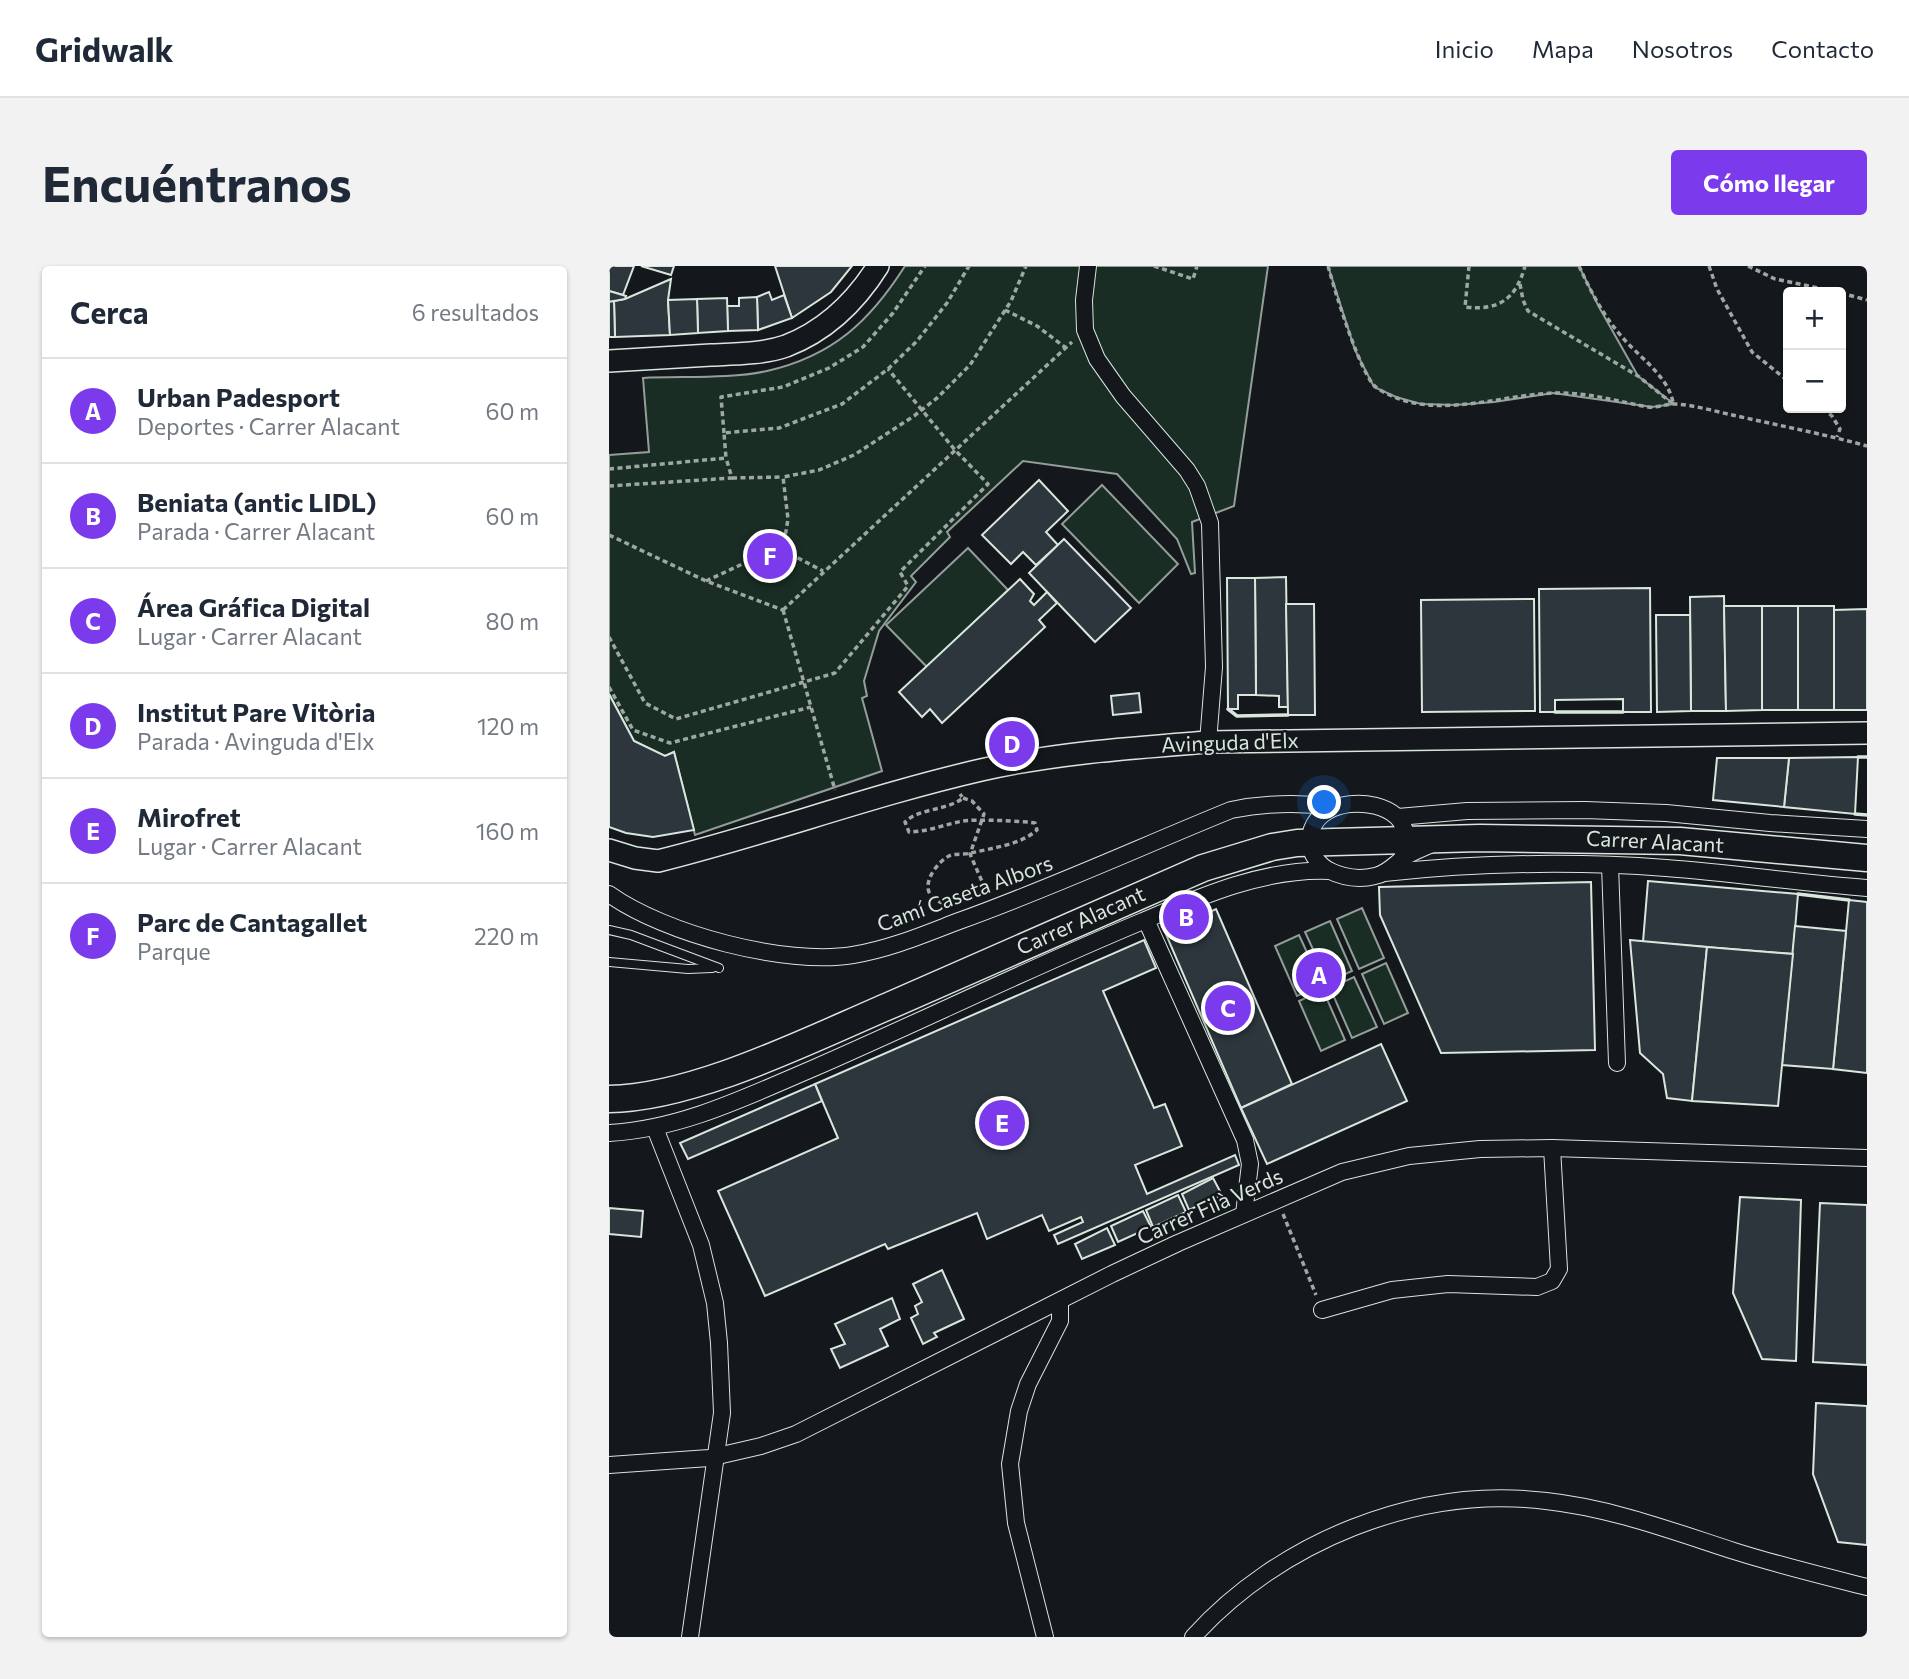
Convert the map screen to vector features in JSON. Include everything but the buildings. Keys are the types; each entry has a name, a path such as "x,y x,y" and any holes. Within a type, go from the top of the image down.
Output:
{"main road":[{"name":"Carrer Alacant","path":"609,1099 645,1096 678,1088 748,1065 1203,868 1311,833 1442,839 1658,840 1867,858"}],"street":[{"path":"609,361 741,354 784,347 803,338 841,312 855,298 878,266"},
{"path":"1089,266 1084,300 1085,330 1097,359 1123,396 1187,470 1197,486 1210,523 1214,667 1208,742"},
{"name":"Avinguda d'Elx","path":"609,850 635,858 658,861 947,779 1057,755 1141,746 1208,742 1867,733"},
{"name":"Camí Caseta Albors","path":"609,894 625,906 650,918 725,942 803,957 852,955 888,947 994,909 1231,810 1260,804 1373,806 1386,810 1403,838"},
{"path":"1326,868 1313,856 1311,833 1323,814 1333,807"},
{"name":"Carrer Alacant","path":"1403,838 1467,811 1584,810 1666,813 1770,823 1867,828"},
{"path":"1384,873 1403,838"},
{"path":"1272,847 1291,857 1326,868"},
{"path":"1609,865 1617,1063"},
{"name":"Carrer Alacant","path":"609,1133 655,1128 722,1106 1146,919 1221,890 1304,870 1326,868 1353,878 1462,866 1609,865 1703,871 1867,888"},
{"path":"1146,919 1245,1140 1250,1164 1244,1214"},
{"path":"655,1128 701,1245 715,1303 722,1413 689,1637"},
{"path":"1322,1310 1392,1290 1448,1284 1537,1287 1552,1280 1559,1269 1552,1148"},
{"name":"Carrer Filà Verds","path":"609,1465 716,1457 761,1447 796,1434 1178,1243 1342,1172 1409,1156 1480,1149 1552,1148 1867,1158"},
{"path":"1039,1634 1016,1523 1010,1464 1019,1412 1028,1384 1060,1321 1060,1301"},
{"path":"1193,1637 1212,1616 1250,1584 1283,1561 1319,1542 1360,1525 1409,1510 1476,1501 1544,1500 1604,1510 1773,1563 1867,1587"}],"lane":[{"path":"609,930 631,935 719,968 688,969 609,962"}],"path":[{"path":"732,478 726,458 721,397 783,387 829,368 863,347 893,313 925,266"},
{"path":"724,433 779,428 842,404 888,369 917,341 947,303 969,266"},
{"path":"609,486 783,477 819,470 853,455 923,409 970,365 1005,310 1026,266"},
{"path":"1154,266 1193,279 1197,266"},
{"path":"1328,266 1355,350 1374,387 1396,397 1421,404 1455,405 1553,393 1595,394 1652,407 1674,404 1867,446"},
{"path":"1469,266 1465,307 1485,309 1505,301 1520,284 1525,266"},
{"path":"1579,266 1599,307 1622,338 1670,387 1674,404"},
{"path":"1709,266 1717,289 1752,352 1783,378"},
{"path":"1748,266 1775,279 1812,287"},
{"path":"1520,284 1528,311 1638,376 1674,404"},
{"path":"1846,295 1867,300"},
{"path":"1005,310 1037,326 1066,348"},
{"path":"783,610 823,570 1085,330"},
{"path":"609,637 645,703 676,719 835,673 908,586 900,572 988,484 955,450 888,369"},
{"path":"1829,413 1840,429 1837,438"},
{"path":"609,469 726,458"},
{"path":"706,581 774,546 785,537 787,519 783,477"},
{"path":"609,535 706,581 783,610"},
{"path":"774,546 823,570"},
{"path":"783,610 841,809"},
{"path":"609,687 633,730 670,743 811,707"},
{"path":"947,779 963,798 972,801 984,814 970,853 989,897 982,900"},
{"path":"953,906 934,898 928,883 935,870 951,854 970,853 1019,841 1037,830 1035,823 1027,821 966,821 909,832 905,822 910,817 953,806 963,798"},
{"path":"1286,1223 1322,1310"}],"green space":[{"path":"905,266 1268,266 1234,506 1192,522 1195,573 1191,574 1177,539 1117,474 1023,461 947,532 950,537 911,576 916,582 879,631 864,681 867,696 862,698 882,771 695,835 674,752 665,756 634,741 609,694 609,455 649,452 643,378 753,374 811,356 848,334 878,304"},
{"path":"1328,266 1579,266 1638,376 1674,404 1652,407 1553,393 1455,405 1421,404 1396,397 1374,387 1355,350"},
{"path":"1102,485 1178,564 1139,603 1062,524"},
{"path":"968,548 1008,590 927,667 886,625"},
{"path":"1362,908 1384,958 1359,969 1337,919"},
{"path":"1330,921 1352,971 1328,982 1305,932"},
{"path":"1299,935 1322,985 1297,996 1275,946"},
{"path":"1386,963 1408,1013 1384,1024 1362,974"},
{"path":"1354,977 1377,1027 1352,1038 1330,988"},
{"path":"1323,990 1345,1040 1321,1051 1299,1001"}],"wall":[{"path":"1228,709 1237,716 1288,715"},
{"path":"1555,712 1623,712"},
{"path":"1858,757 1867,757"},
{"path":"1855,814 1867,815"},
{"path":"1798,894 1849,900"}],"place":[{"name":"Parc de Cantagallet","path":"770,556"},
{"name":"Institut Pare Vitòria","path":"1012,744"},
{"name":"Beniata (antic LIDL)","path":"1186,917"},
{"name":"Urban Padesport","path":"1319,975"},
{"name":"Área Gráfica Digital","path":"1228,1008"},
{"name":"Mirofret","path":"1002,1123"}]}
